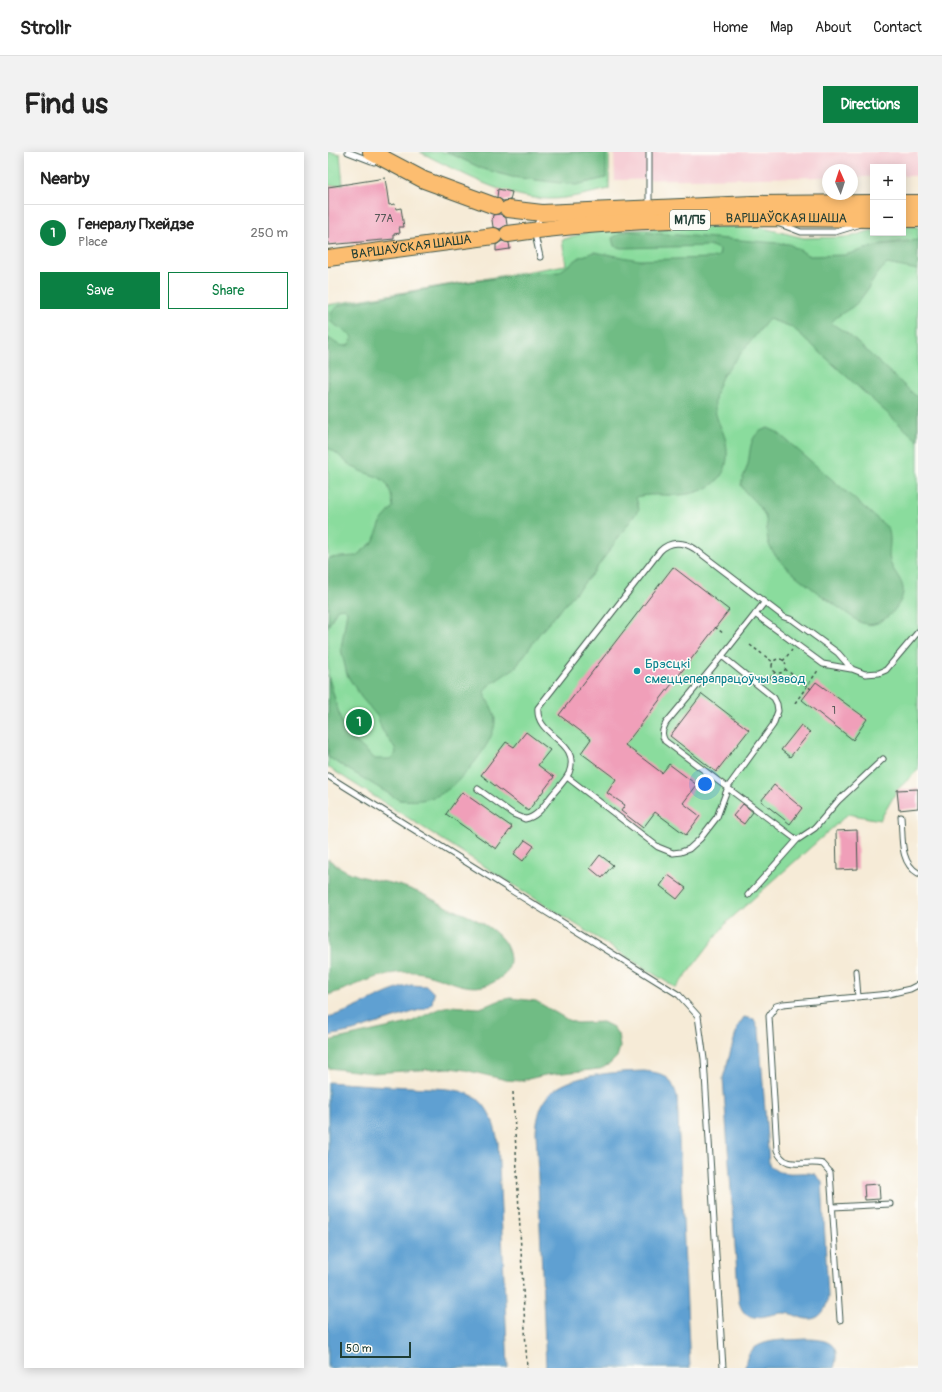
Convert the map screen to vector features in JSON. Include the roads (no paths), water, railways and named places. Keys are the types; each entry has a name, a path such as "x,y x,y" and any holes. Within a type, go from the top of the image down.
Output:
{"highway":[{"name":"ВАРШАЎСКАЯ ШАША","path":"371,152 424,180 501,208 542,213 752,204 870,203"},
{"path":"906,203 918,203"},
{"name":"ВАРШАЎСКАЯ ШАША","path":"328,258 577,225 662,221 766,219 870,220"},
{"path":"906,219 918,219"}],"lane":[{"path":"348,152 424,180"},
{"path":"649,152 649,208"},
{"path":"540,257 534,230 542,213"},
{"path":"478,789 513,814 525,819 537,814 567,777 570,766 568,753 561,741 541,725 538,720 538,708 663,547 673,543 690,546 784,618 793,620 838,653 852,669"},
{"path":"764,603 666,723 662,730 662,735 665,741 797,840"},
{"path":"755,614 822,664 872,674 886,670 918,632"},
{"path":"567,777 658,847 673,853 688,849 700,839 717,817 728,787 776,719 777,704 774,698 722,656"},
{"path":"748,895 797,840 816,828 838,801 883,759"},
{"path":"328,776 679,995 698,1016 704,1059 723,1368"},
{"path":"901,817 904,857 906,864 918,873"},
{"path":"856,971 858,997"},
{"path":"840,1320 831,1179 827,1167 818,1163 788,1163 782,1159 776,1150 768,1016 776,1006 783,1004 900,993 918,985"},
{"path":"833,1207 890,1204"}],"water":[{"path":"411,985 427,986 434,993 432,1003 426,1008 353,1031 328,1036 328,1017"},
{"path":"744,1017 754,1019 759,1030 769,1164 773,1169 784,1173 815,1174 822,1181 828,1296 824,1310 813,1319 802,1318 784,1313 752,1317 746,1315 739,1302 723,1078 738,1026"},
{"path":"644,1071 657,1073 666,1077 675,1089 677,1096 690,1368 546,1368 536,1131 540,1112 544,1101 552,1092 562,1085 589,1076 618,1072"},
{"path":"328,1082 460,1091 475,1097 488,1111 498,1142 508,1368 328,1368"},
{"path":"806,1339 820,1340 831,1344 836,1353 834,1368 745,1368 747,1358 752,1350 759,1345 767,1342"}],"place":[{"name":"Брэсцкі смеццеперапрацоўчы завод","path":"637,671"},
{"name":"Генералу Пхейдзе","path":"359,722"}]}
